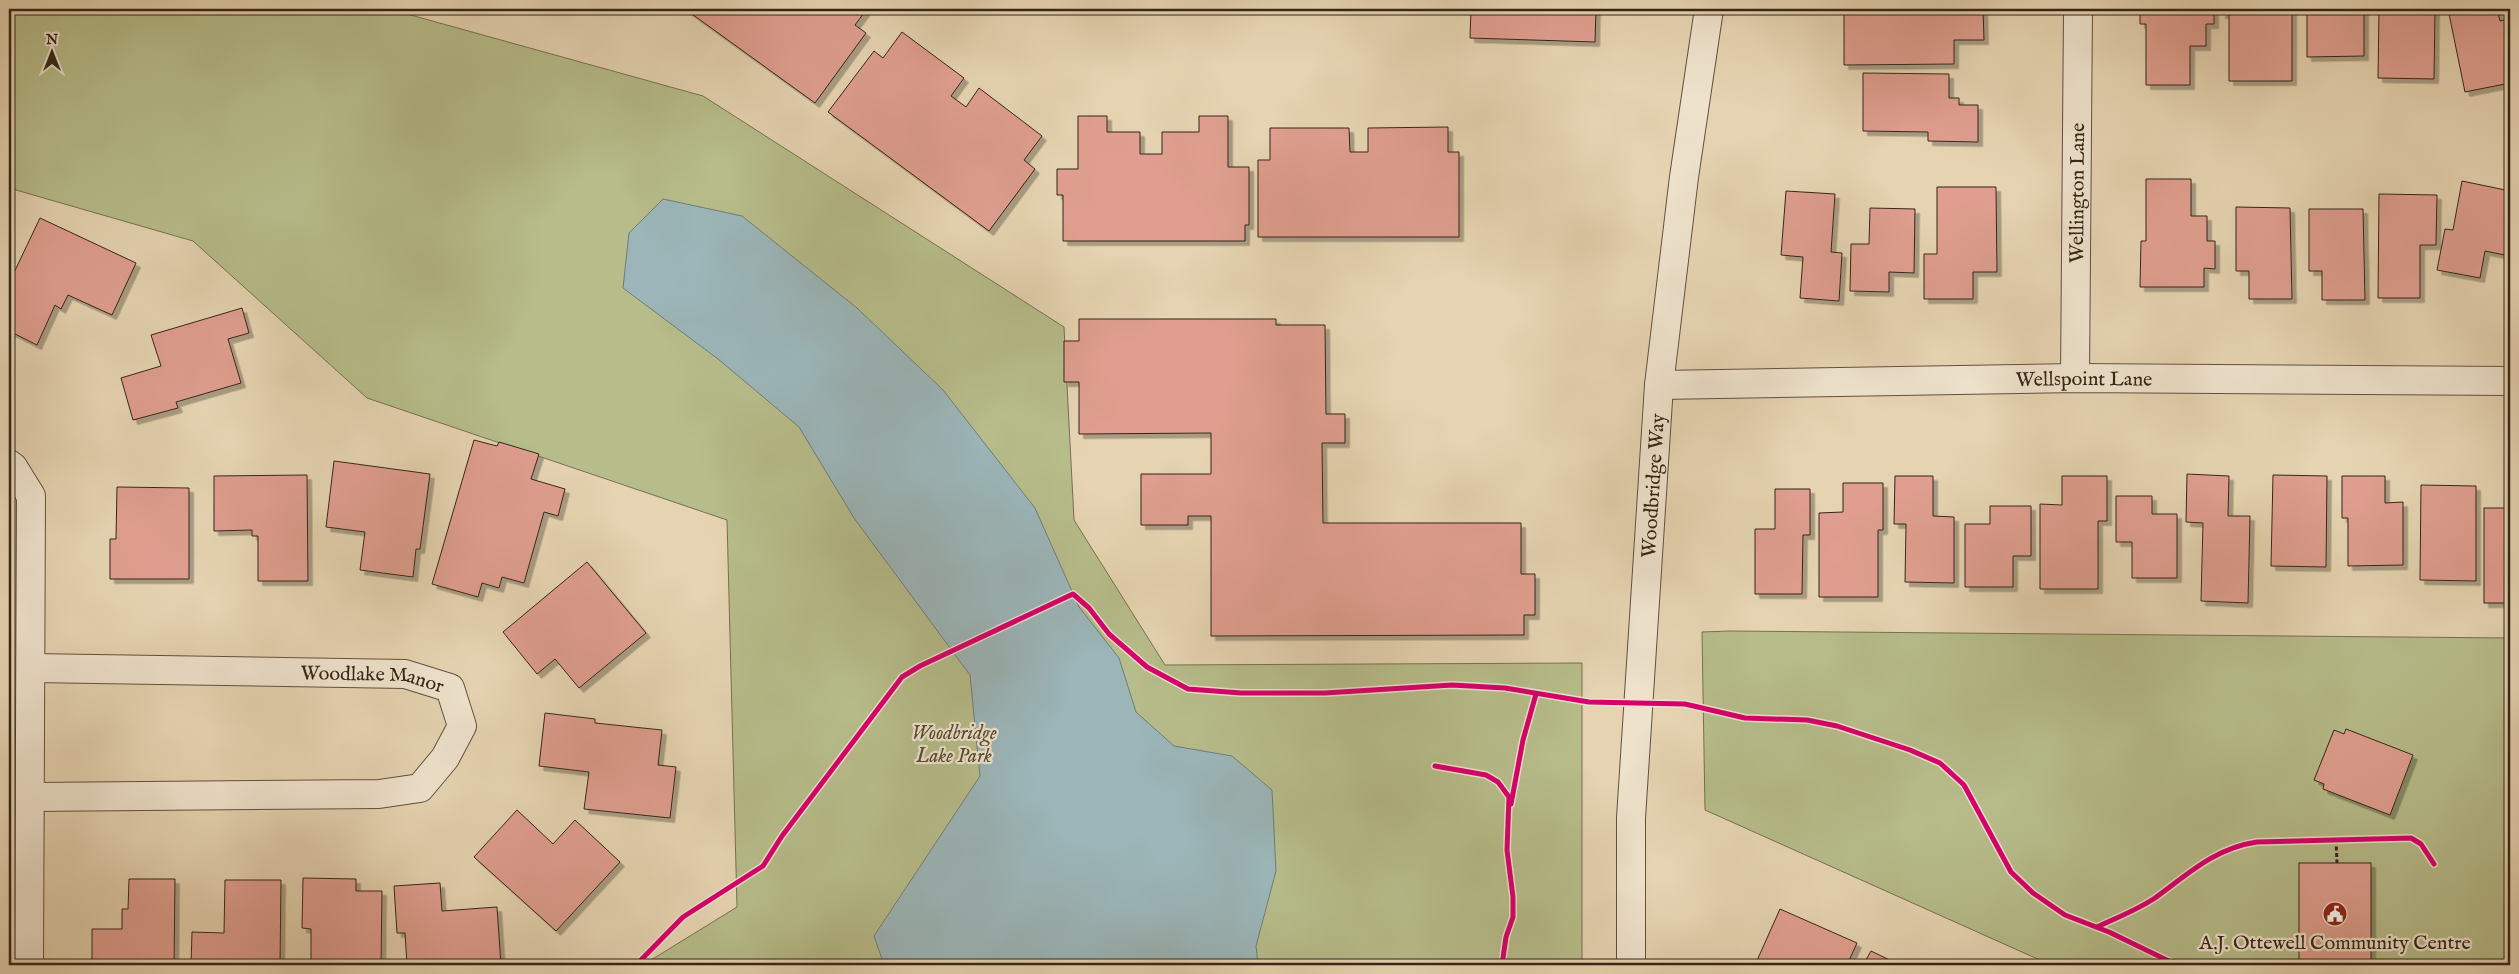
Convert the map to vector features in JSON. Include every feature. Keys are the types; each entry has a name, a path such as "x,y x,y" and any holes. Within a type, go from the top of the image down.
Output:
{"street":[{"name":"Woodbridge Way","path":"1631,965 1631,818 1658,385 1684,178 1709,9"},
{"name":"Wellington Lane","path":"2075,378 2078,9"},
{"name":"Wellspoint Lane","path":"1658,385 2075,378 2510,381"},
{"path":"9,464 13,467 31,496 29,965"},
{"name":"Woodlake Manor","path":"31,668 405,674 450,688 462,726 446,758 420,788 379,794 31,797"}],"path":[{"path":"2328,840 2345,839"},
{"path":"2336,840 2337,863"}],"green space":[{"name":"Woodbridge Lake Park","path":"9,9 389,9 703,96 1064,327 1074,520 1165,665 1582,663 1582,965 643,965 737,907 727,520 367,398 193,241 9,188"},
{"path":"1702,632 2510,638 2510,965 2051,965 1705,810"}],"water":[{"path":"663,199 742,216 857,308 943,390 1035,508 1079,607 1119,658 1136,712 1174,746 1232,756 1272,790 1276,871 1256,946 1258,965 884,965 874,936 980,776 970,675 854,518 799,427 718,359 623,288 629,233"}],"building":[{"path":"685,9 867,9 855,25 866,33 815,103"},
{"path":"1471,9 1596,9 1595,42 1470,38"},
{"path":"1844,9 1983,9 1984,40 1954,40 1954,64 1844,65"},
{"path":"2140,9 2214,9 2214,24 2206,24 2206,46 2190,46 2190,85 2146,85 2146,24 2140,24"},
{"path":"2221,9 2292,9 2292,81 2229,81 2229,14 2221,14"},
{"path":"2307,9 2364,9 2364,56 2307,57"},
{"path":"2379,9 2435,9 2434,79 2378,78"},
{"path":"2448,9 2497,9 2500,21 2508,19 2510,83 2465,92"},
{"path":"902,32 964,78 951,96 966,107 979,88 1042,136 1024,160 1035,169 989,231 828,112 874,51 883,58"},
{"path":"1863,73 1949,74 1949,98 1959,98 1959,105 1978,105 1978,142 1928,141 1928,132 1863,131"},
{"path":"1078,116 1107,116 1107,132 1140,132 1140,154 1162,154 1162,132 1199,132 1199,116 1228,116 1228,167 1249,167 1249,225 1245,225 1245,241 1063,241 1063,195 1057,195 1057,169 1078,169"},
{"path":"1448,127 1448,152 1459,152 1459,237 1258,237 1258,160 1270,160 1270,128 1349,128 1350,152 1368,152 1368,128"},
{"path":"2146,179 2191,179 2191,216 2207,216 2207,241 2215,241 2215,269 2204,268 2204,287 2140,287 2141,241 2146,241"},
{"path":"2462,181 2510,191 2510,230 2505,255 2485,251 2480,278 2437,270 2445,229 2453,230"},
{"path":"1937,187 1996,187 1997,272 1973,272 1973,299 1924,299 1924,254 1937,254"},
{"path":"1786,191 1835,194 1831,252 1842,253 1839,301 1800,298 1803,257 1781,255"},
{"path":"2379,194 2437,195 2436,245 2420,245 2420,298 2378,298"},
{"path":"2236,207 2290,208 2292,299 2249,299 2249,271 2236,271"},
{"path":"1870,208 1915,209 1914,273 1889,272 1889,292 1850,291 1851,244 1869,244"},
{"path":"2309,209 2363,209 2365,300 2322,300 2322,271 2309,271"},
{"path":"40,218 136,263 112,315 68,295 61,309 55,305 37,345 9,331 9,283"},
{"path":"242,308 249,333 228,339 241,383 176,402 178,408 133,420 121,378 161,366 151,335"},
{"path":"1079,319 1276,319 1276,325 1325,325 1326,414 1345,414 1345,443 1322,443 1323,523 1521,523 1521,574 1535,574 1535,615 1524,615 1524,635 1211,636 1211,516 1188,516 1188,525 1141,525 1141,474 1211,474 1211,433 1079,434 1079,382 1064,382 1064,341 1079,341"},
{"path":"474,440 497,446 499,442 539,454 531,479 565,489 558,516 544,512 524,583 502,577 499,588 482,583 478,597 432,584"},
{"path":"334,461 430,474 420,549 416,549 413,577 360,570 365,532 326,527"},
{"path":"2187,474 2229,476 2228,516 2250,516 2248,603 2201,601 2203,523 2186,522"},
{"path":"307,475 308,581 258,581 258,536 252,536 252,530 214,531 214,476"},
{"path":"2273,475 2327,476 2326,567 2271,566"},
{"path":"1895,476 1933,476 1933,516 1954,517 1954,583 1905,582 1906,524 1894,524"},
{"path":"2062,476 2107,476 2107,521 2098,521 2098,589 2040,589 2040,504 2062,505"},
{"path":"2342,476 2385,476 2385,503 2403,502 2403,565 2348,566 2348,518 2342,518"},
{"path":"1843,483 1883,483 1883,530 1878,530 1878,597 1819,597 1819,513 1843,512"},
{"path":"2421,485 2476,486 2476,581 2420,580"},
{"path":"117,487 189,488 189,579 110,579 110,539 116,539"},
{"path":"1775,489 1810,489 1810,535 1803,535 1802,594 1755,594 1755,529 1775,529"},
{"path":"2116,496 2152,496 2152,514 2177,514 2177,578 2132,578 2132,542 2116,542"},
{"path":"1990,506 2031,506 2031,556 2013,556 2013,587 1965,587 1965,524 1990,524"},
{"path":"2484,508 2510,508 2510,603 2484,603"},
{"path":"587,562 646,633 579,688 555,659 537,674 503,632"},
{"path":"545,713 595,719 595,723 662,730 658,765 676,767 670,818 584,809 589,772 539,766"},
{"path":"2346,729 2413,755 2390,815 2323,789 2324,784 2314,780 2334,730 2344,734"},
{"path":"517,810 553,844 575,820 620,862 556,931 474,857"},
{"name":"A.J. Ottewell Community Centre","path":"2299,863 2371,863 2371,965 2299,965"},
{"path":"303,878 356,879 356,891 382,891 381,965 311,965 311,929 302,928"},
{"path":"129,879 175,879 174,965 92,965 92,929 122,929 122,909 128,909"},
{"path":"225,880 281,880 280,965 191,965 192,932 224,933"},
{"path":"440,883 442,911 497,907 501,965 407,965 405,933 397,933 394,886"},
{"path":"1780,909 1857,943 1847,965 1755,965"},
{"path":"1871,951 1900,965 1863,965"}],"cycle path":[{"path":"636,965 683,917 763,866 782,836 902,677 920,666 1073,594 1089,608 1109,634 1147,667 1188,689 1241,693 1325,693 1452,685 1505,688 1589,702 1685,704 1745,718 1807,720 1837,726 1910,750 1940,763 1964,785 2011,872 2033,893 2065,915 2109,932 2177,965"},
{"path":"1511,804 1523,740 1536,694"},
{"path":"1435,766 1486,775 1498,782 1509,797 1507,850 1513,897 1513,917 1506,937 1502,965"},
{"path":"2097,927 2155,898 2215,856 2242,845 2257,842 2411,838 2421,844 2434,864"}],"place":[{"name":"A.J. Ottewell Community Centre","path":"2335,914"}]}
